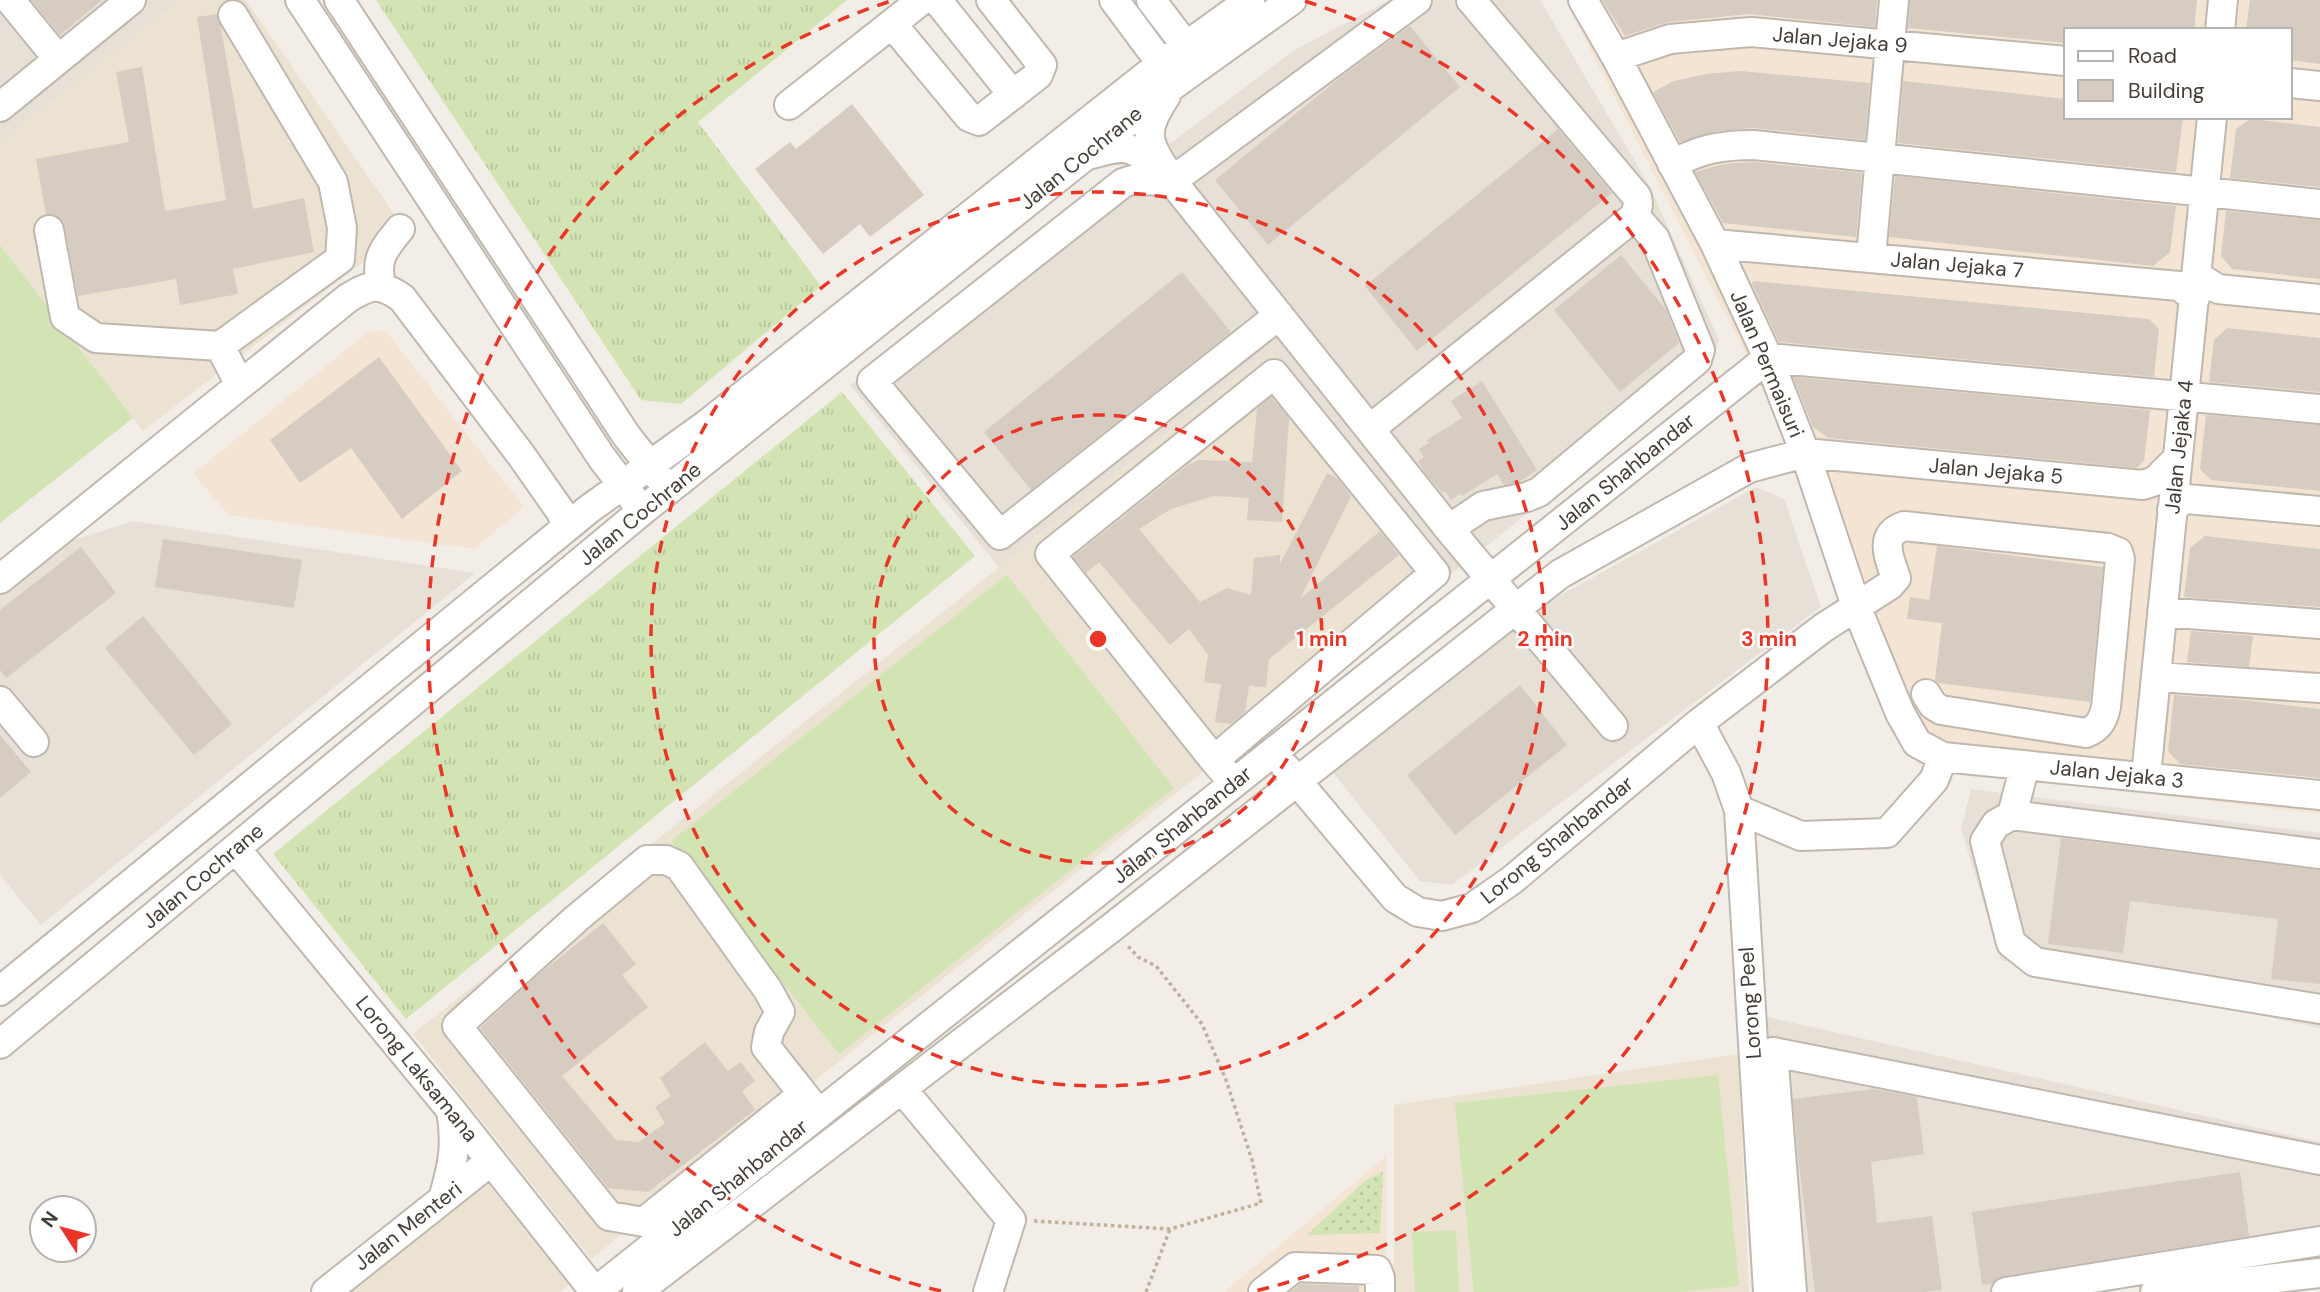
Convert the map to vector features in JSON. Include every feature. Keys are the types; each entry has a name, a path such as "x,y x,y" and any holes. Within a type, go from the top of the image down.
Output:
{"street":[{"path":"10,0 58,60"},
{"path":"0,107 131,0"},
{"path":"300,0 622,485 642,510"},
{"path":"339,0 626,435 669,490"},
{"path":"789,106 922,0"},
{"path":"937,0 1013,95"},
{"path":"892,24 973,121 984,119 1038,75 1042,65 991,0"},
{"path":"1114,0 1169,73 1148,132 1154,151 1172,181 1449,529 1613,726"},
{"path":"1151,0 1192,55"},
{"name":"Jalan Cochrane","path":"0,991 567,527 1169,73 1250,0"},
{"name":"Jalan Cochrane","path":"1192,55 1292,0"},
{"path":"1279,315 1000,535 872,380 1123,183 1132,180 1172,181 1417,0"},
{"path":"1370,429 1635,216 1638,205 1637,197 1471,0"},
{"name":"Jalan Permaisuri","path":"1583,0 1616,57 1714,244 1768,358 1805,453 1856,606 1900,713 1917,743"},
{"path":"1871,257 1894,0"},
{"path":"2220,28 2224,0"},
{"path":"49,230 65,317 96,338 220,346 340,259 342,228 333,182 233,15"},
{"name":"Jalan Jejaka 9","path":"1616,57 1670,39 1751,32 2064,61"},
{"name":"Jalan Cochrane","path":"0,1044 642,510 1082,156 1169,73"},
{"path":"2292,83 2320,86"},
{"name":"Jalan Jejaka 4","path":"2146,776 2211,119"},
{"path":"1672,164 1698,151 1725,145 1754,145 2320,204"},
{"path":"1082,156 1116,147 1129,148 1147,159 1172,181"},
{"path":"1449,529 1483,506 1539,492 1697,360 1700,350 1655,239 1635,216"},
{"path":"381,286 377,267 386,246 400,229"},
{"name":"Jalan Jejaka 7","path":"1714,244 2320,299"},
{"path":"0,579 348,298 366,287 381,286 402,298 521,455 561,512 567,527"},
{"path":"220,346 240,385"},
{"path":"1768,358 2320,410"},
{"name":"Jalan Shahbandar","path":"588,1289 811,1104 1273,753 1768,358"},
{"path":"1214,760 1435,573 1274,374 1050,554 1214,760 1234,783"},
{"name":"Jalan Shahbandar","path":"638,1292 1110,929 1560,574 1749,468 1805,453"},
{"name":"Jalan Jejaka 5","path":"1805,453 2144,485 2155,481 2177,459"},
{"path":"2172,510 2187,499 2320,511"},
{"name":"Lorong Shahbandar","path":"1273,753 1395,898 1418,912 1442,916 1472,908 1512,880 1699,723 1823,628 1890,585 1896,578 1886,550 1888,538 1895,529 1904,526 2108,548 2118,552 2120,559 2106,707 2100,724 2094,730 2086,733 1941,710 1933,705 1926,694"},
{"path":"2162,612 2320,624"},
{"path":"2157,677 2320,688"},
{"path":"0,701 34,742"},
{"name":"Lorong Peel","path":"1699,723 1726,773 1739,810 1779,1272"},
{"name":"Jalan Jejaka 3","path":"1917,743 1943,757 2320,795"},
{"path":"1739,810 1801,836 1887,833 1934,780 1943,757"},
{"path":"2012,815 2025,765"},
{"path":"2320,854 2012,815 1996,824 1984,841 2011,943 2035,962 2320,1009"},
{"name":"Lorong Laksamana","path":"236,849 451,1110 588,1289"},
{"path":"647,860 666,860 679,866 768,990 780,1012 769,1032 766,1047 811,1104 644,1222 609,1216 457,1026 577,918 647,860"},
{"path":"1779,1272 1773,1052 2320,1160"},
{"path":"902,1089 1011,1220 988,1292"},
{"path":"443,1199 453,1161 456,1136 451,1110"},
{"name":"Jalan Menteri","path":"326,1292 491,1161"},
{"path":"2006,1292 2320,1241"},
{"path":"1263,1292 1295,1267 1377,1270 1380,1292"},
{"path":"2155,1292 2320,1273"}],"path":[{"path":"1011,1220 1170,1228 1261,1203 1252,1160 1226,1080 1202,1024 1156,966 1138,957 1110,929"},
{"path":"1146,1292 1170,1228"}],"shaded area":[{"path":"0,0 180,0 0,142"},
{"path":"180,0 246,0 405,230 143,431 0,245 0,142"},
{"path":"1389,0 1540,0 1650,187 1719,340 1708,370 1450,575 1272,350 999,567 850,385 1293,51"},
{"path":"1565,0 2320,0 2320,814 1921,767 1887,723 1779,420"},
{"path":"385,330 524,507 474,549 229,515 193,474 367,333"},
{"path":"1272,350 1450,575 591,1259 413,1034"},
{"path":"1756,487 1784,499 1821,607 1452,885 1420,881 1333,773 1534,610"},
{"path":"133,521 475,573 41,925 0,875 0,596 64,543"},
{"path":"1971,789 2320,833 2320,1028 2001,960 1961,829"},
{"path":"1763,1016 2320,1142 2320,1256 2082,1292 1784,1292"},
{"path":"1738,1054 1749,1292 1394,1292 1394,1105"},
{"path":"1386,1156 1387,1292 1224,1292"},
{"path":"491,1179 572,1282 560,1292 349,1292"}],"green space":[{"path":"376,0 847,0 698,122 821,286 681,404 641,400"},
{"path":"0,245 133,418 0,523"},
{"path":"842,392 975,556 406,1019 273,854"},
{"path":"1007,575 1174,788 839,1054 671,841"},
{"path":"1718,1075 1739,1286 1678,1292 1474,1292 1455,1103"},
{"path":"1383,1172 1380,1233 1307,1235 1366,1180"},
{"path":"1456,1230 1459,1292 1415,1292 1412,1232"}],"building":[{"path":"31,0 102,0 60,35"},
{"path":"1602,0 1877,0 1875,27 1749,14 1668,22 1625,36"},
{"path":"1910,0 2197,0 2194,28 2064,28 2064,43 1908,28"},
{"path":"2250,0 2320,0 2320,64 2292,60 2292,28 2246,28"},
{"path":"217,14 253,209 304,198 314,252 233,269 238,294 180,305 176,279 78,296 65,227 62,220 55,215 46,214 36,159 129,142 116,72 142,67 165,211 226,200 197,17"},
{"path":"1410,26 1460,87 1268,245 1215,180 1342,76"},
{"path":"1741,71 1870,83 1865,140 1754,128 1718,131 1680,142 1654,94 1655,91 1674,81 1706,74"},
{"path":"1903,81 2064,99 2064,119 2183,119 2176,172 1898,143"},
{"path":"852,104 924,195 870,237 860,224 823,254 755,169 790,142 796,149"},
{"path":"2250,119 2320,127 2320,187 2230,178 2236,129"},
{"path":"1558,129 1612,193 1417,351 1365,286"},
{"path":"1753,162 1862,173 1856,237 1723,223 1695,172 1724,164"},
{"path":"1895,176 2176,206 2170,252 2153,266 1889,237"},
{"path":"2226,211 2320,220 2320,279 2232,269 2221,256"},
{"path":"1621,255 1666,310 1679,343 1620,392 1554,310"},
{"path":"1182,272 1231,332 1031,490 984,432"},
{"path":"1753,281 2149,319 2159,329 2154,377 1779,342"},
{"path":"2227,328 2320,338 2320,392 2209,382 2214,340"},
{"path":"379,357 462,471 402,519 351,448 300,483 270,440"},
{"path":"1793,377 2150,410 2144,461 2136,468 1828,438 1813,427"},
{"path":"1482,381 1537,470 1519,482 1504,485 1497,474 1451,500 1423,470 1418,461 1424,457 1419,449 1429,443 1427,440 1462,418 1451,401"},
{"path":"1271,397 1289,418 1282,522 1247,520 1249,498 1214,496 1171,509 1139,529 1200,602 1227,588 1251,595 1254,558 1280,555 1280,564 1327,473 1337,478 1351,496 1300,599 1380,531 1399,555 1269,659 1266,687 1249,686 1245,712 1231,724 1215,722 1221,684 1204,682 1208,655 1189,629 1170,645 1099,562 1086,573 1073,557 1188,465 1199,460 1252,462 1257,409"},
{"path":"2206,415 2320,425 2320,491 2211,480 2200,469"},
{"path":"2205,536 2320,549 2320,607 2184,597 2190,548"},
{"path":"163,539 302,560 294,608 155,587"},
{"path":"1937,546 2103,567 2090,702 1938,683 1935,680 1942,623 1907,619 1910,597 1929,600"},
{"path":"81,547 116,593 6,678 0,670 0,610"},
{"path":"143,616 232,724 194,755 105,648"},
{"path":"2191,631 2253,636 2249,667 2187,662"},
{"path":"1520,685 1567,745 1455,835 1407,775"},
{"path":"2174,695 2320,709 2320,778 2180,764 2168,751"},
{"path":"0,735 31,772 0,798"},
{"path":"2061,838 2320,870 2320,984 2271,979 2278,919 2130,901 2123,953 2048,944"},
{"path":"603,923 636,964 622,975 648,1007 562,1076 616,1140 639,1142 665,1123 655,1107 671,1096 660,1078 705,1042 728,1071 741,1062 755,1081 742,1091 755,1110 648,1192 608,1188 480,1028 539,974"},
{"path":"1873,1089 1917,1097 1924,1154 1871,1162 1877,1223 1932,1216 1942,1290 1815,1292 1793,1099"},
{"path":"2240,1172 2249,1236 2003,1276 1992,1284 1982,1285 1972,1212"},
{"path":"1300,1284 1359,1286 1359,1292 1290,1292"}]}
